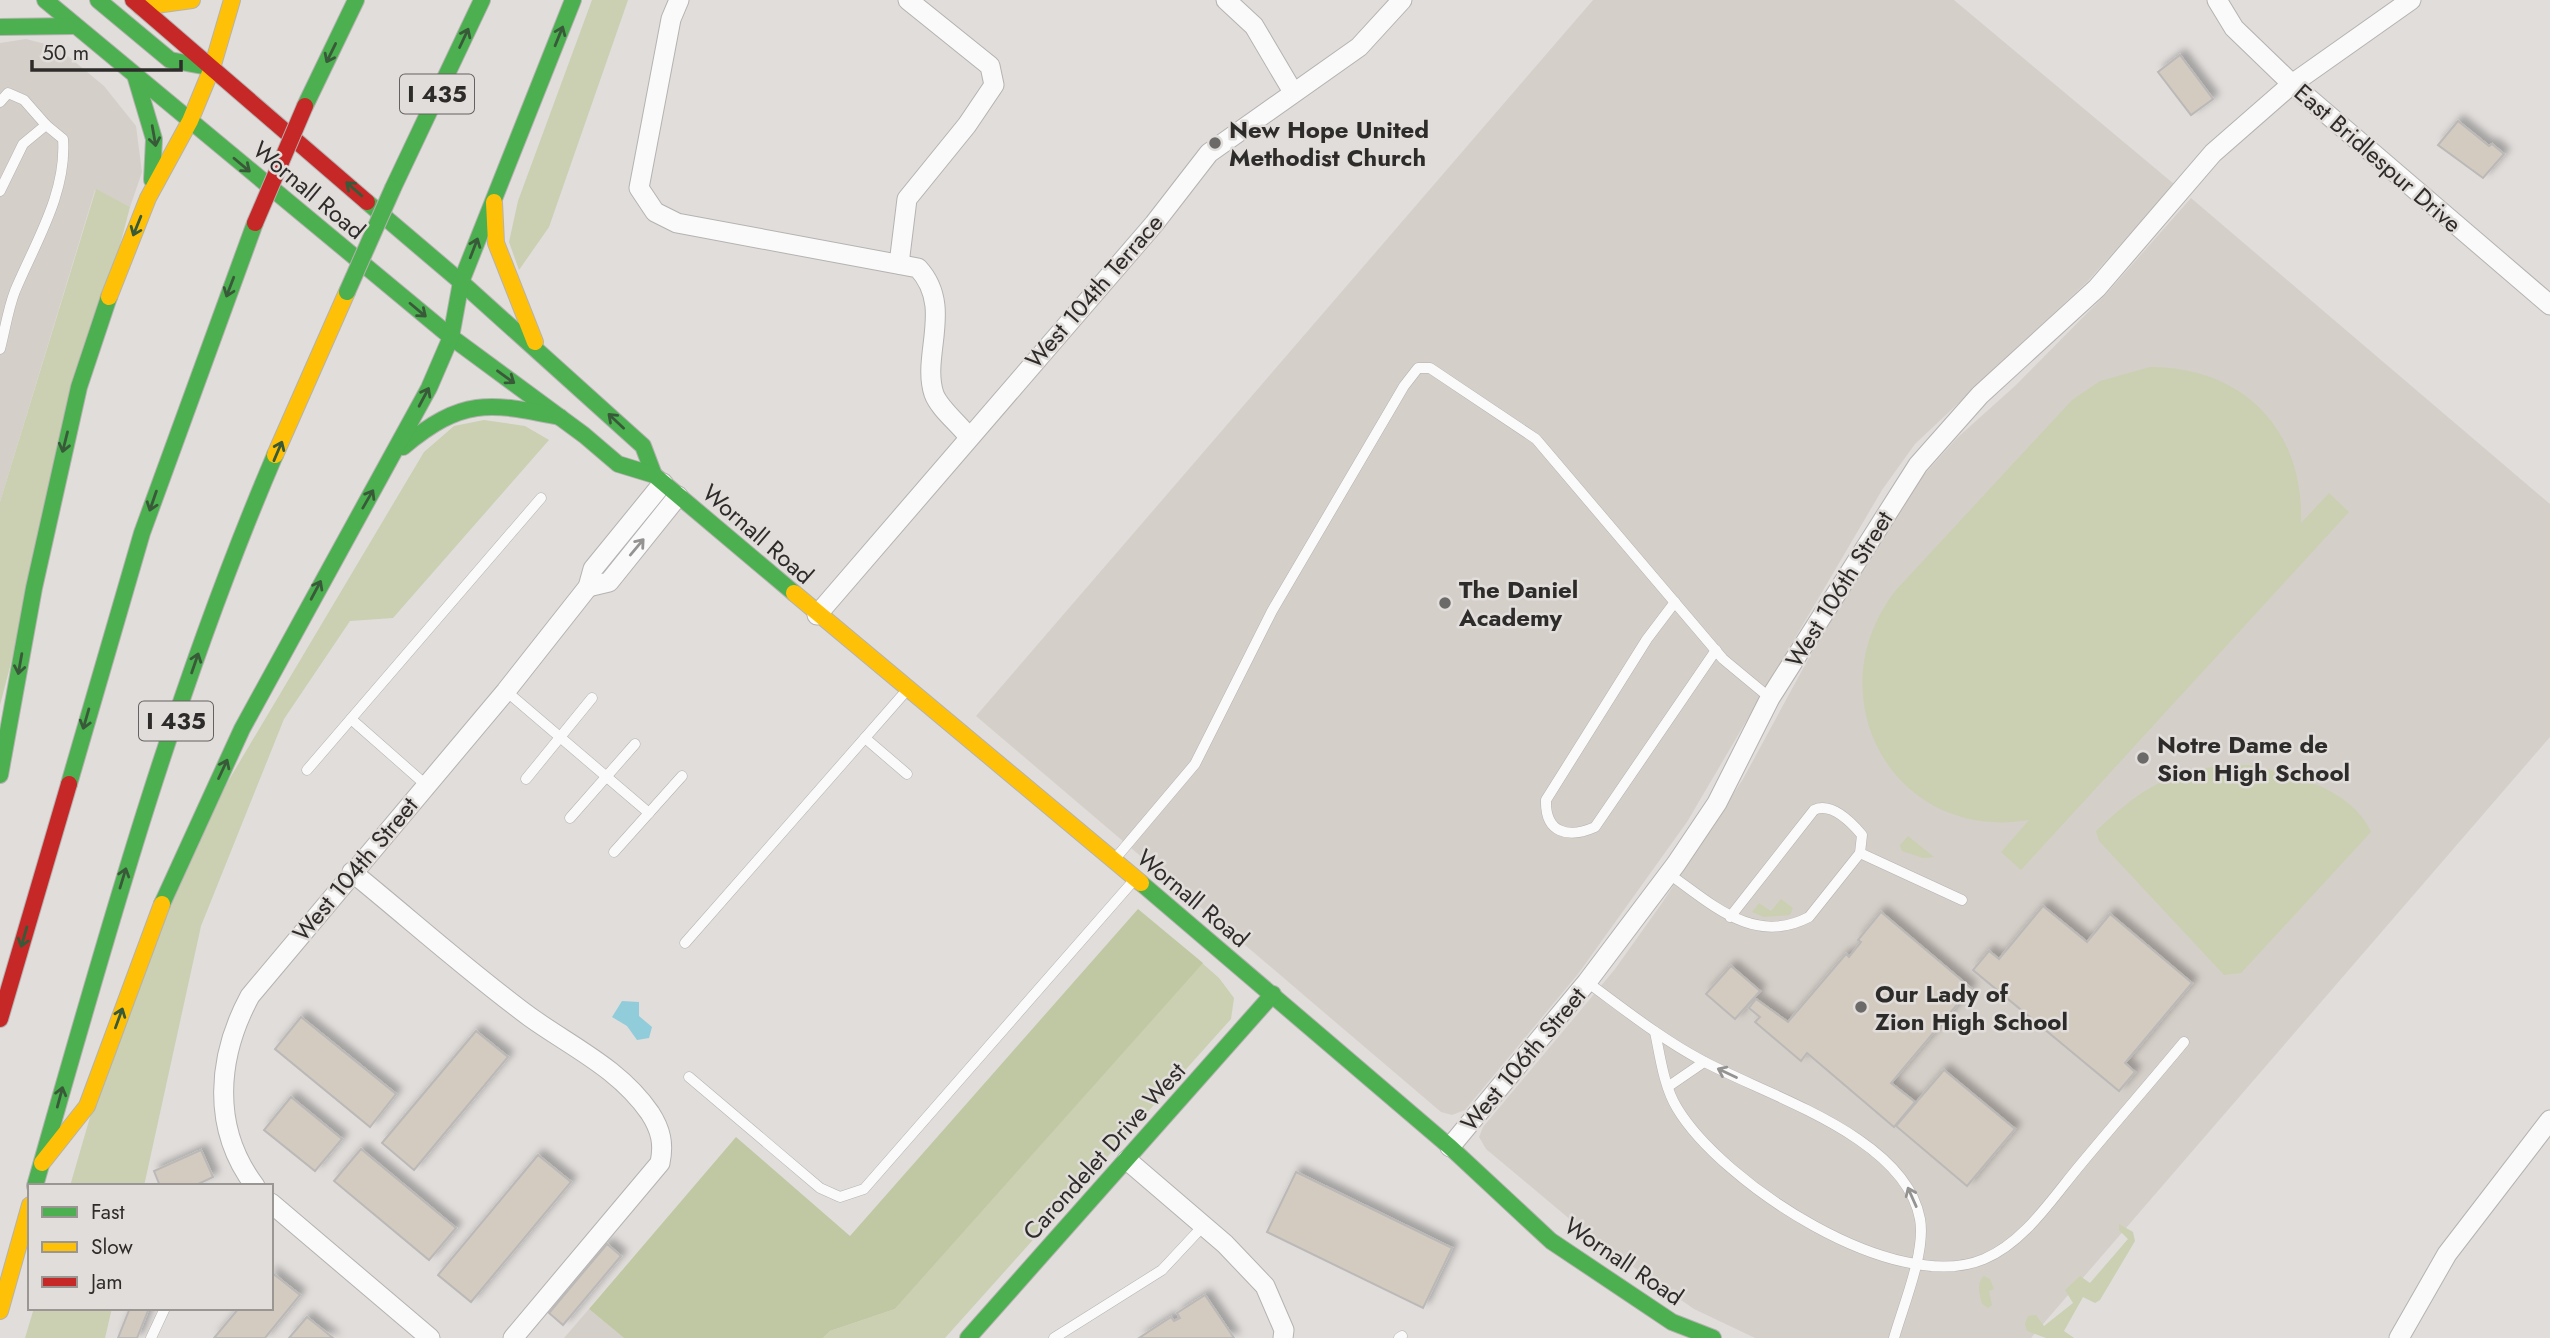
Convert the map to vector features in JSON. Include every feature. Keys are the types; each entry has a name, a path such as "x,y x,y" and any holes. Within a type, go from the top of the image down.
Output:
{"main road":[{"name":"Wornall Road","path":"45,0 451,337 560,417 618,464 665,485 817,615 1273,994 1450,1147 1551,1241 1672,1322 1713,1338"},
{"path":"98,0 170,60 212,68"},
{"path":"137,3 192,0"},
{"path":"0,775 36,576 79,387 113,285 148,198 190,121 212,68 232,0"},
{"path":"0,1019 142,533 255,223 305,106 356,0"},
{"name":"I 435","path":"36,1184 130,855 214,608 250,516 393,188 482,0"},
{"path":"42,1163 87,1106 156,916 242,729 393,455 451,337 461,282 573,0"},
{"name":"Wornall Road","path":"137,3 536,347 643,446 665,485"},
{"path":"0,27 74,26"},
{"path":"135,75 152,125 158,158 148,198"},
{"path":"494,197 496,243 536,347"},
{"path":"393,455 430,423 455,411 479,404 503,405 560,417"},
{"name":"Carondelet Drive West","path":"968,1338 1273,994"},
{"path":"0,1311 28,1212"}],"street":[{"path":"679,0 671,19 639,188 655,212 677,223 919,268 929,279 937,327 932,370 934,395 968,436"},
{"path":"899,264 907,199 967,125 994,85 990,66 908,0"},
{"path":"1226,0 1254,26 1293,92"},
{"name":"West 104th Terrace","path":"817,615 968,436 1154,224 1209,153 1359,47 1402,0"},
{"name":"East Bridlespur Drive","path":"2217,0 2234,28 2292,84 2548,299"},
{"name":"West 106th Street","path":"1450,1147 1587,982 1669,874 1717,803 1770,698 1918,465 1980,395 2097,288 2213,153 2292,84 2411,0"},
{"name":"West 104th Street","path":"254,1184 237,1158 223,1111 223,1078 229,1045 239,1017 262,979 506,691 588,587 609,582 665,485"},
{"path":"352,872 531,1017 589,1054 617,1077 650,1114 664,1145 660,1163 513,1338"},
{"path":"2399,1338 2447,1254 2550,1120"},
{"path":"1127,1160 1204,1225 1265,1286 1284,1331 1283,1338"},
{"path":"273,1205 430,1338"}],"lane":[{"path":"0,102 8,93 24,100 63,139 64,160 40,239 14,294 0,349"},
{"path":"0,191 23,144 46,124"},
{"path":"1113,861 1195,764 1272,611 1404,386 1418,368 1430,368 1536,439 1716,650 1770,698"},
{"path":"307,770 541,498"},
{"path":"1675,602 1647,639 1555,782 1546,800 1546,811 1551,823 1561,832 1577,835 1595,827 1716,650"},
{"path":"685,943 907,690"},
{"path":"506,691 649,813"},
{"path":"526,779 592,698"},
{"path":"351,719 426,785"},
{"path":"864,738 907,774"},
{"path":"570,818 635,744"},
{"path":"614,852 682,776"},
{"path":"1669,874 1730,917 1748,925 1762,928 1798,923 1809,918 1860,853 1862,835 1830,808 1822,806 1814,810 1730,917"},
{"path":"1860,853 1962,900"},
{"path":"689,1077 820,1188 840,1197 864,1189 1135,879"},
{"path":"1587,982 1703,1062 1843,1128 1893,1168 1913,1194 1921,1222 1916,1263 1894,1338"},
{"path":"1656,1032 1676,1107 1695,1132 1749,1183 1814,1228 1890,1259 1960,1266 1984,1259 2021,1235 2184,1042"},
{"path":"1669,1086 1703,1062"},
{"path":"1054,1338 1162,1270 1204,1225"},
{"path":"151,1338 164,1310"}],"shaded area":[{"name":"The Daniel Academy","path":"1593,0 1954,0 2174,184 2088,281 1915,444 1882,490 1687,822 1578,974 1465,1110 1452,1115 1441,1112 976,716"},
{"path":"26,39 57,47 104,86 136,126 142,172 130,207 95,190 0,502 0,43"},
{"name":"Notre Dame de Sion High School","path":"2191,198 2550,504 2550,737 2031,1338 1755,1338 1694,1309 1597,1242 1486,1149 1479,1137 1483,1127 1615,969 1662,903 1743,779 1824,630 1921,478 1957,438 2016,385 2107,293"},
{"path":"589,1309 624,1338 564,1338"}],"green space":[{"path":"592,0 628,0 549,227 519,270 509,242 518,201"},
{"path":"96,189 130,207 0,705 0,502"},
{"path":"2150,367 2183,370 2213,378 2239,392 2262,410 2279,432 2292,459 2299,489 2301,523 2329,493 2349,512 2021,870 2001,852 2029,820 1981,821 1940,809 1906,785 1881,753 1866,715 1863,674 1872,631 1896,590 2072,400 2100,381"},
{"path":"484,420 525,426 549,440 393,618 350,621 284,719 201,926 144,1184 71,1184 125,997 211,810 424,452 454,426"},
{"path":"2248,765 2301,778 2335,794 2362,817 2371,832 2241,973 2224,975 2099,841 2096,831 2131,801 2165,780 2202,769"},
{"path":"1908,836 1934,857 1923,858 1902,851 1900,845"},
{"path":"1781,899 1793,908 1790,915 1764,917 1752,912 1759,903 1771,911"},
{"path":"1138,909 1203,963 895,1309 830,1331 823,1338 624,1338 589,1309 736,1137 850,1236"},
{"path":"1202,963 1219,978 1234,998 1231,1019 945,1338 823,1338 830,1331 895,1309"},
{"path":"2119,1224 2133,1232 2135,1241 2100,1300 2095,1303 2083,1297 2064,1331 2074,1338 2046,1338 2027,1331 2025,1324 2028,1316 2036,1315 2044,1326 2073,1303 2065,1290 2080,1276 2090,1283 2128,1239 2119,1230"},
{"path":"1984,1276 1990,1279 1994,1289 1989,1291 1992,1305 1988,1308 1982,1304 1979,1286"},
{"path":"33,1310 112,1310 105,1338 25,1338"}],"water":[{"path":"622,1001 639,1002 639,1016 652,1027 649,1038 637,1040 627,1026 612,1017"}],"building":[{"path":"2180,55 2213,99 2191,115 2158,72"},
{"path":"2458,121 2489,146 2492,144 2504,154 2483,178 2438,145"},
{"path":"2043,906 2087,942 2110,914 2192,983 2125,1063 2135,1072 2119,1091 1973,970 1989,951 1999,959"},
{"path":"1881,912 1971,988 1891,1083 1915,1102 1894,1127 1807,1053 1801,1061 1755,1022 1760,1017 1749,1008 1756,999 1788,1022 1846,954 1849,957 1861,942 1858,940"},
{"path":"1731,966 1760,991 1735,1019 1706,994"},
{"path":"301,1017 396,1094 370,1127 275,1049"},
{"path":"476,1031 508,1057 414,1170 382,1143"},
{"path":"1944,1070 2015,1129 1967,1186 1896,1126"},
{"path":"291,1097 342,1139 315,1171 264,1130"},
{"path":"361,1149 456,1228 429,1260 334,1181"},
{"path":"201,1150 213,1177 198,1184 159,1184 154,1171"},
{"path":"538,1155 571,1182 471,1302 438,1275"},
{"path":"1296,1172 1452,1248 1423,1308 1267,1232"},
{"path":"607,1244 621,1256 563,1325 549,1313"},
{"path":"273,1274 300,1295 265,1338 214,1338 237,1310 273,1310"},
{"path":"1205,1295 1234,1338 1139,1338 1171,1317 1174,1321 1180,1318 1177,1313"},
{"path":"129,1310 148,1310 137,1338 118,1338"},
{"path":"307,1317 333,1338 289,1338"}],"traffic: fast":[{"path":"45,0 451,337"},
{"path":"98,0 170,60 208,67"},
{"path":"305,106 356,0"},
{"path":"393,188 482,0"},
{"path":"162,904 242,729 429,388 451,337 461,282 573,0"},
{"path":"0,27 74,26"},
{"path":"135,75 154,139 152,180"},
{"path":"347,292 393,188"},
{"path":"367,202 461,282"},
{"path":"69,784 142,533 255,223"},
{"path":"461,282 643,446 654,475"},
{"path":"0,775 34,588 79,387 109,297"},
{"path":"451,337 584,435 618,464 654,475 794,593"},
{"path":"403,447 442,420 477,408 513,408 560,417"},
{"path":"36,1184 115,909 173,725 205,634 275,455"},
{"path":"1141,883 1450,1147 1551,1241 1672,1322 1713,1338"},
{"path":"968,1338 1273,994"}],"traffic: slow":[{"path":"141,7 192,0"},
{"path":"109,297 148,198 190,121 212,68 232,0"},
{"path":"494,202 496,243 535,342"},
{"path":"275,455 347,292"},
{"path":"794,593 1141,883"},
{"path":"42,1163 87,1106 162,904"},
{"path":"0,1311 28,1212"}],"traffic: jam":[{"path":"133,0 367,202"},
{"path":"255,223 305,106"},
{"path":"0,1019 69,784"}],"place":[{"name":"New Hope United Methodist Church","path":"1215,143"},
{"name":"The Daniel Academy","path":"1445,603"},
{"name":"Notre Dame de Sion High School","path":"2143,758"},
{"name":"Our Lady of Zion High School","path":"1861,1007"}]}
